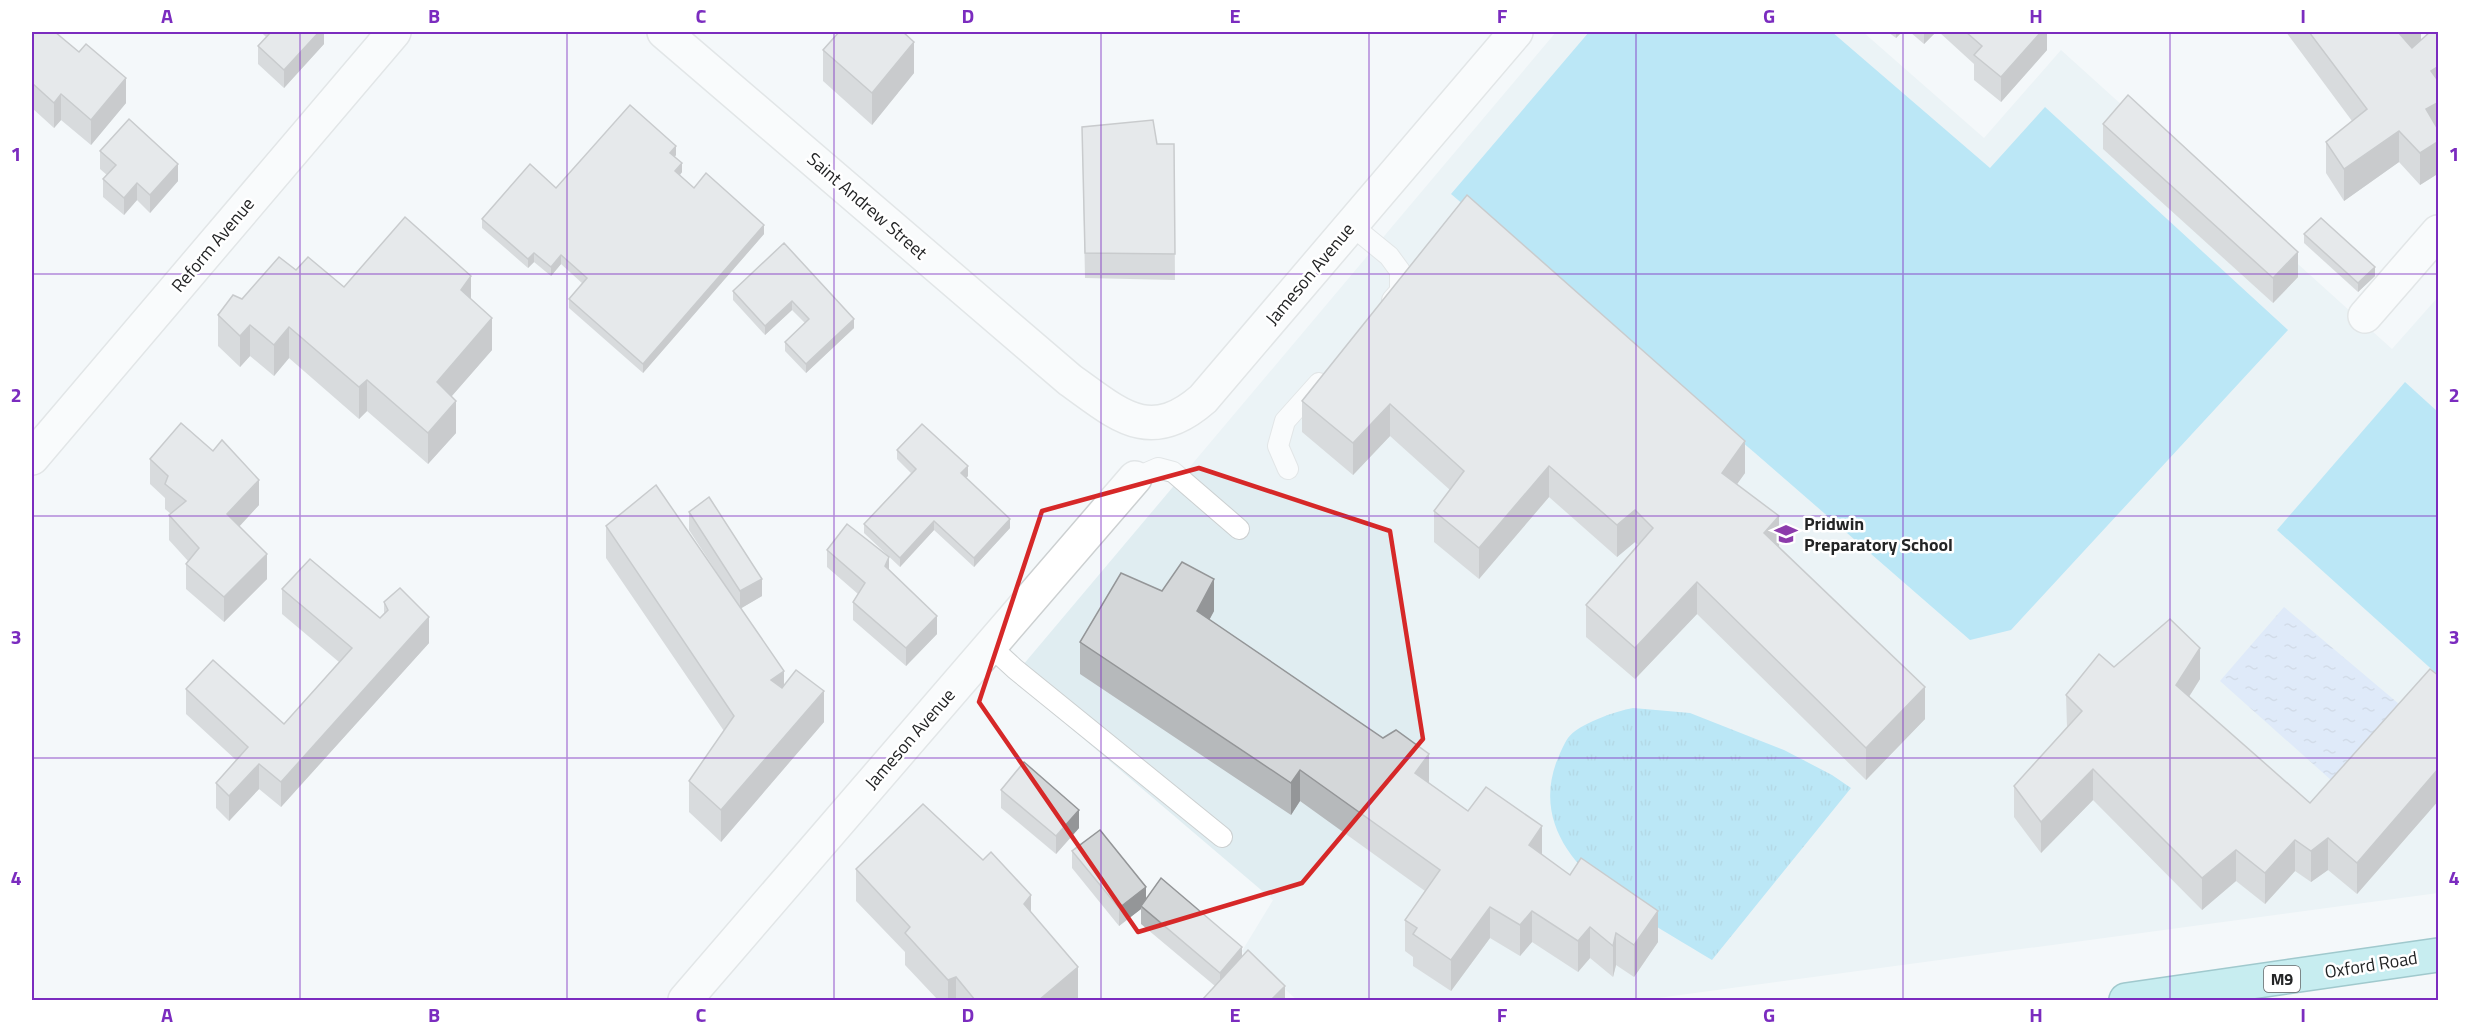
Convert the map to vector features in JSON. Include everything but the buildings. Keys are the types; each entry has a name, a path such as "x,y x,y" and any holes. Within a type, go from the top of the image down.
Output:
{"main road":[{"name":"Oxford Road","path":"2126,1000 2439,955"}],"street":[{"name":"Reform Avenue","path":"32,458 394,32"},
{"name":"Saint Andrew Street","path":"664,32 1070,380"},
{"name":"Jameson Avenue","path":"1070,380 1112,410 1134,421 1152,424 1170,421 1187,413 1203,399 1516,32"},
{"path":"2366,316 2439,232"},
{"name":"Jameson Avenue","path":"685,1000 1135,478"}],"lane":[{"path":"1351,225 1389,256 1400,271 1400,291 1377,317"},
{"path":"1288,469 1278,446 1285,421 1331,369"},
{"path":"1135,478 1158,468 1173,472 1239,529"},
{"path":"990,646 1015,669 1222,837"}],"highlighted area":[{"path":"1199,468 1390,531 1423,739 1302,883 1138,932 979,702 1042,511"}],"shaded area":[{"name":"Pridwin Preparatory School","path":"1556,32 1863,32 1984,138 2061,50 2392,349 2438,297 2438,893 1643,1000 1297,1000 1242,951 1273,900 1012,678"}],"green space":[{"path":"1589,32 1832,32 1990,168 2045,107 2288,330 2011,630 1970,640 1451,194"},
{"path":"2405,382 2438,412 2438,675 2277,530"},
{"path":"1633,708 1690,713 1784,750 1832,775 1851,788 1712,960 1624,905 1596,882 1573,857 1557,829 1550,798 1556,763 1566,741 1588,723"}],"water":[{"path":"2284,607 2399,704 2331,780 2220,681"}],"place":[{"name":"Pridwin Preparatory School","path":"1786,534"}]}
